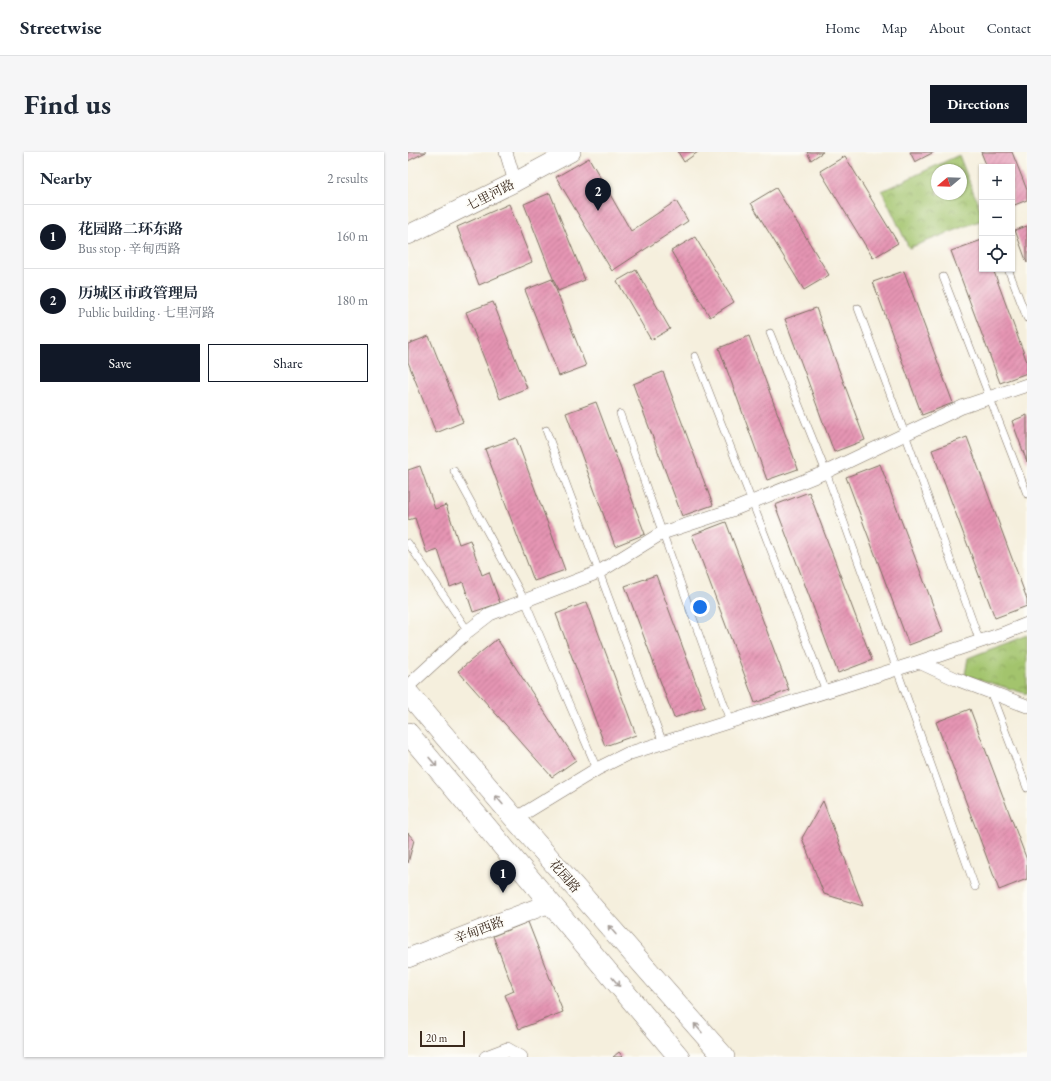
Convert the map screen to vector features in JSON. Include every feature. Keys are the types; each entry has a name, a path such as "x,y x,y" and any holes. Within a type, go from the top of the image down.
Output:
{"main road":[{"name":"七里河路","path":"408,236 571,152"},
{"name":"花园路","path":"408,693 515,819 724,1057"},
{"path":"408,732 679,1057"},
{"name":"辛甸西路","path":"408,958 550,904"}],"street":[{"path":"506,152 515,182"},
{"path":"408,686 468,631 490,614 599,572 662,533 752,502 826,472 962,407 1027,385"},
{"path":"515,819 597,769 627,754 919,662 980,642 1027,624"},
{"path":"919,662 956,679 1027,706"},
{"path":"486,1057 507,1049 521,1057"}],"lane":[{"path":"1009,272 1027,318"},
{"path":"943,277 1027,494"},
{"path":"858,308 980,642"},
{"path":"770,333 826,472 975,887"},
{"path":"695,356 826,692"},
{"path":"620,414 730,721"},
{"path":"546,430 663,743"},
{"path":"454,470 525,601 597,769"},
{"path":"408,543 468,631"},
{"path":"990,691 1027,788"}],"green space":[{"path":"959,155 963,164 940,164"},
{"path":"931,168 931,200 967,200 967,176 979,206 979,221 909,248 882,191"},
{"path":"1027,635 1027,694 965,675 968,658"}],"building":[{"path":"408,152 426,152 408,161"},
{"path":"678,152 698,152 684,162"},
{"path":"807,152 823,152 811,160"},
{"path":"910,152 934,152 915,162"},
{"path":"981,152 1012,152 1027,190 1027,200 1015,205 1015,164 986,164"},
{"path":"845,156 898,243 873,258 820,171"},
{"path":"589,158 631,231 676,201 688,221 612,271 556,177"},
{"path":"776,188 829,275 804,290 751,203"},
{"path":"550,193 585,280 558,291 524,204"},
{"path":"509,204 532,262 479,285 457,227"},
{"path":"1027,226 1027,263 1015,230"},
{"path":"695,237 734,302 710,317 671,251"},
{"path":"979,241 979,272 994,272 1027,362 1027,373 1000,383 951,251"},
{"path":"636,270 670,329 651,340 617,281"},
{"path":"904,271 953,403 922,415 873,282"},
{"path":"552,279 586,366 559,376 525,290"},
{"path":"493,302 527,388 500,399 466,312"},
{"path":"816,308 865,440 834,452 785,319"},
{"path":"429,336 463,422 436,433 408,362 408,344"},
{"path":"749,336 798,469 767,480 719,348"},
{"path":"663,372 713,505 682,516 633,384"},
{"path":"596,402 645,534 615,546 566,413"},
{"path":"1027,415 1027,462 1012,421"},
{"path":"967,437 1027,599 1027,606 995,618 932,450"},
{"path":"516,438 565,570 534,581 485,449"},
{"path":"880,464 943,632 909,645 846,477"},
{"path":"420,466 435,509 446,505 459,544 470,540 482,575 489,572 500,603 473,612 463,582 450,587 438,550 427,554 415,518 408,520 408,470"},
{"path":"809,492 872,660 838,673 775,505"},
{"path":"726,522 789,690 755,703 692,535"},
{"path":"656,575 705,707 674,718 625,586"},
{"path":"587,602 636,735 605,746 556,614"},
{"path":"497,639 576,760 552,777 458,671"},
{"path":"970,709 1027,860 1027,879 999,890 936,722"},
{"path":"823,801 863,906 824,894 802,838"},
{"path":"408,833 414,840 408,863"},
{"path":"528,922 563,1012 519,1029 505,995 514,991 493,936"},
{"path":"619,1052 623,1057 613,1057"}],"place":[{"name":"历城区市政管理局","path":"598,211"},
{"name":"花园路二环东路","path":"503,893"}]}
